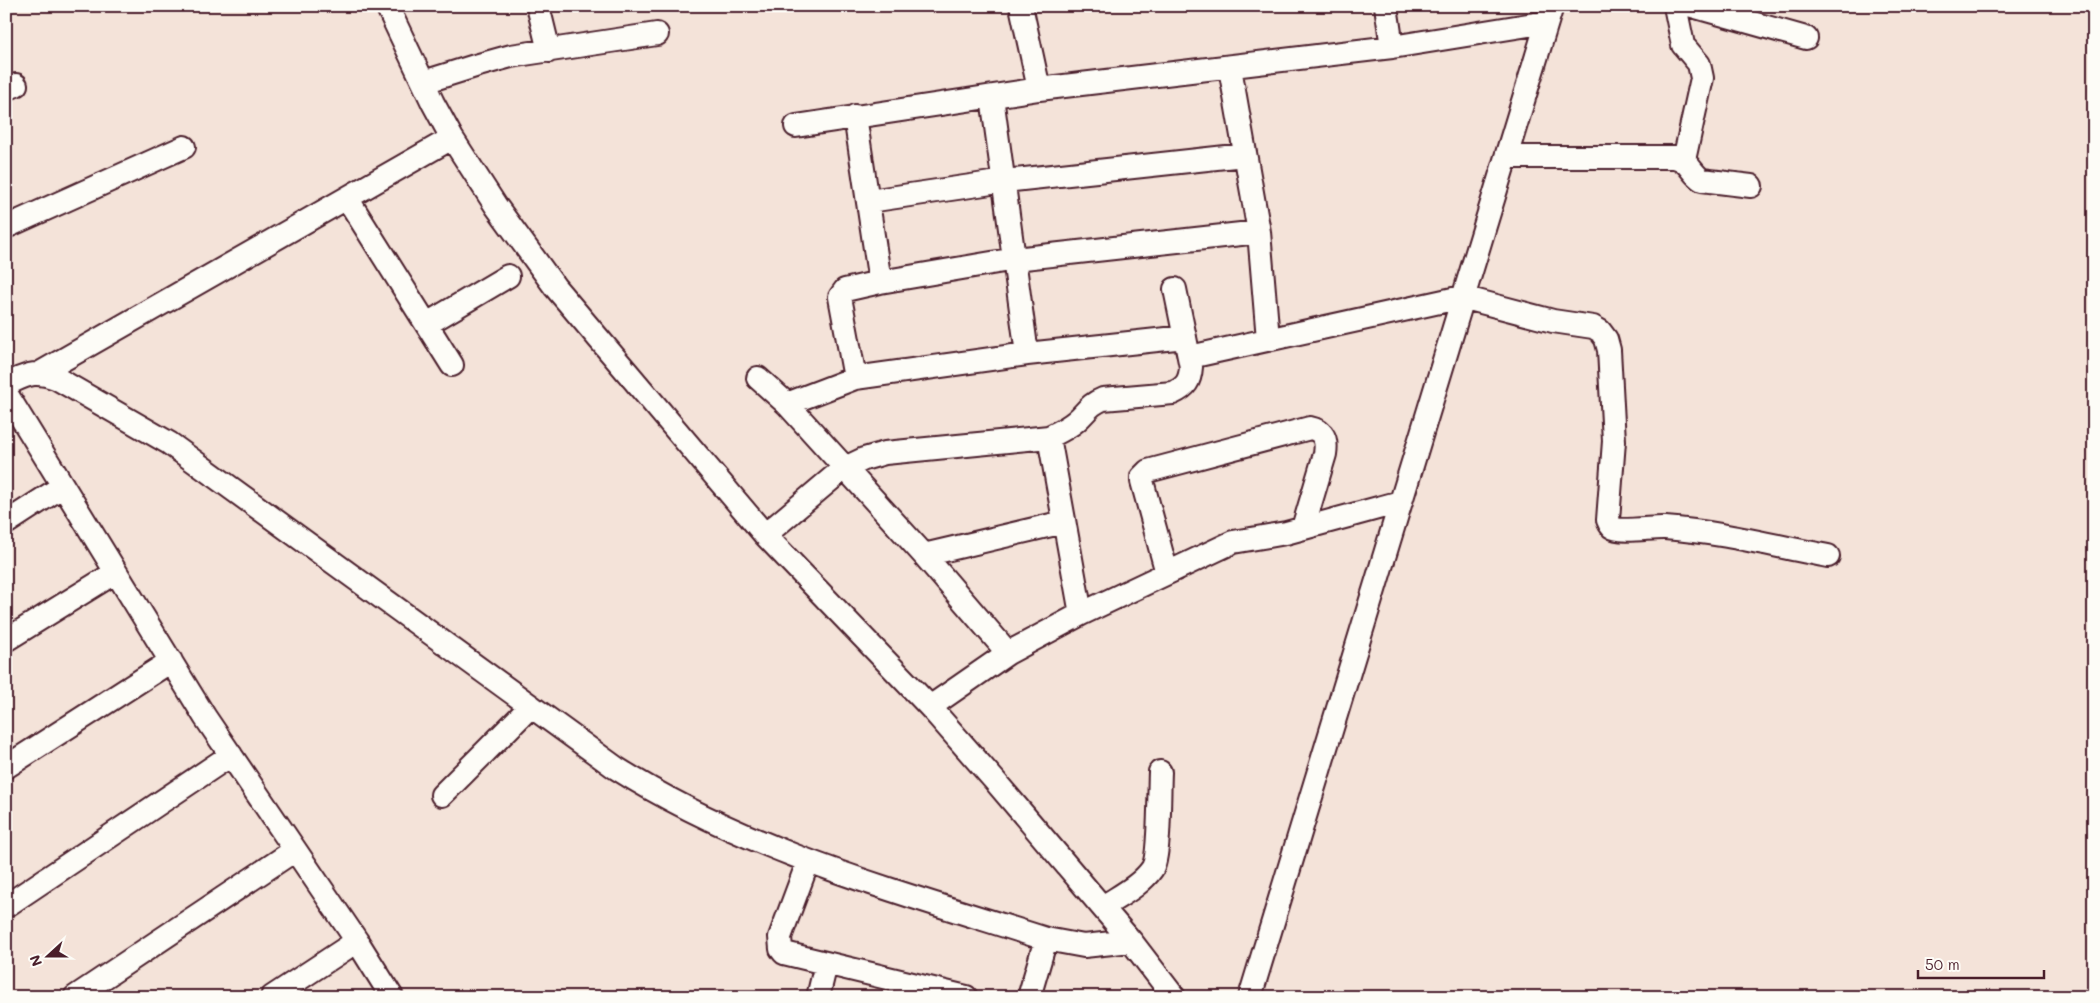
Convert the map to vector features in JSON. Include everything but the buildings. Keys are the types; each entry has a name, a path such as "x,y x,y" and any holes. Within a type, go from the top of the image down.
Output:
{"street":[{"path":"387,6 452,138 496,206 555,288 764,535 930,707 1103,907 1174,997"},
{"path":"538,6 548,51"},
{"path":"1021,6 1039,89"},
{"path":"1386,6 1392,47"},
{"path":"1675,6 1683,45 1699,64 1702,73 1684,160"},
{"path":"1692,6 1806,38"},
{"path":"796,126 1039,89 1230,68 1392,47 1549,14 1250,997"},
{"path":"424,82 493,61 657,34"},
{"path":"1230,68 1259,232 1268,339"},
{"path":"992,97 1027,354"},
{"path":"855,116 880,282"},
{"path":"40,373 452,138"},
{"path":"6,227 184,146"},
{"path":"869,201 1005,182 1244,155"},
{"path":"1506,157 1674,157 1684,160 1696,176 1702,180 1751,186"},
{"path":"347,198 452,365"},
{"path":"855,378 840,297 845,290 880,282 1014,259 1259,232"},
{"path":"427,324 508,276"},
{"path":"764,535 843,469 864,459 885,453 1049,437 1065,430 1078,420 1088,407 1095,402 1104,399 1173,393 1180,390 1190,379 1187,347 1175,289"},
{"path":"787,404 855,378 1027,354 1187,347 1268,339 1462,297 1553,321 1593,327 1600,331 1606,339 1609,350 1614,441 1608,520 1614,528 1665,528 1828,556"},
{"path":"6,384 34,373 56,378 169,443 469,663 616,768 657,794 696,814 808,862 1046,939 1084,946 1131,941"},
{"path":"758,378 787,404 843,469 924,555 1008,653"},
{"path":"6,393 14,425 63,486 231,755 357,941 392,997"},
{"path":"1167,573 1143,486 1142,477 1148,470 1310,428 1318,430 1324,436 1326,443 1325,454 1303,528"},
{"path":"1049,437 1081,614"},
{"path":"6,523 63,486"},
{"path":"930,707 1008,653 1081,614 1233,542 1303,528 1400,502"},
{"path":"924,555 1064,522"},
{"path":"6,640 116,572"},
{"path":"6,767 171,661"},
{"path":"442,795 531,706"},
{"path":"6,906 231,755"},
{"path":"1103,907 1147,876 1156,863 1160,772"},
{"path":"75,997 295,850"},
{"path":"808,862 780,937 784,953 790,956 966,997"},
{"path":"1028,997 1046,939"},
{"path":"272,997 357,941"},
{"path":"818,997 826,964"}]}
